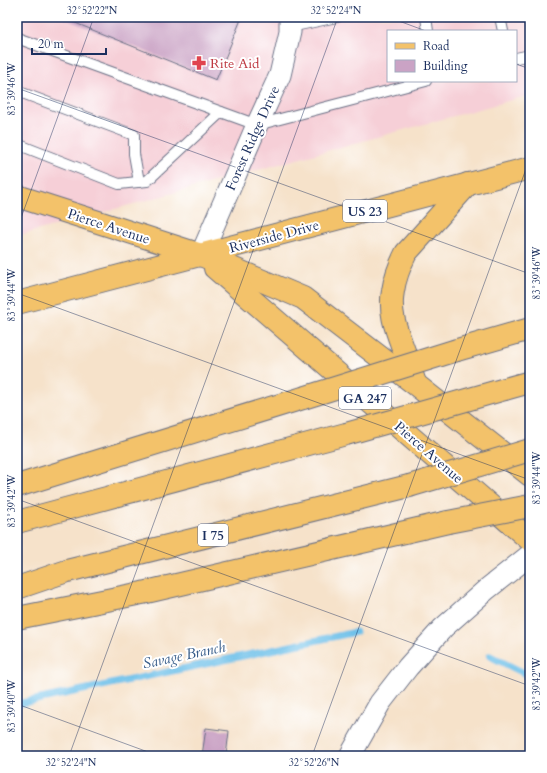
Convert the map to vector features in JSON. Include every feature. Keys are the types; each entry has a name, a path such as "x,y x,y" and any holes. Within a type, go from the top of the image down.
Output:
{"main road":[{"name":"Riverside Drive","path":"17,303 530,168"},
{"path":"416,384 393,320 392,292 400,266 406,253 468,184"},
{"name":"Pierce Avenue","path":"17,196 201,255 303,298 416,384 530,475"},
{"name":"Pierce Avenue","path":"201,255 530,540"},
{"path":"17,486 457,350 530,329"},
{"path":"17,522 346,434 530,382"},
{"name":"I 75","path":"17,588 67,572 409,486 530,450"},
{"path":"17,618 142,593 448,522 530,506"}],"street":[{"name":"Forest Ridge Drive","path":"201,255 280,75 290,32 290,22"},
{"path":"350,756 380,703 413,661 443,628 487,589 530,555"}],"lane":[{"path":"290,22 337,17"},
{"path":"426,17 428,30"},
{"path":"500,17 503,30"},
{"path":"17,38 257,125 422,82"},
{"path":"517,58 530,55"},
{"path":"17,91 134,135 134,154 139,182"},
{"path":"17,144 119,184 147,181 221,112"}],"shaded area":[{"path":"17,17 530,17 530,95 17,236"}],"building":[{"name":"Rite Aid","path":"242,17 216,80 63,18"},
{"path":"206,728 229,731 226,756 202,756"}],"waterway":[{"name":"Savage Branch","path":"17,704 356,632"},
{"name":"Savage Branch","path":"490,656 530,676"}],"place":[{"name":"Rite Aid","path":"199,63"}]}
